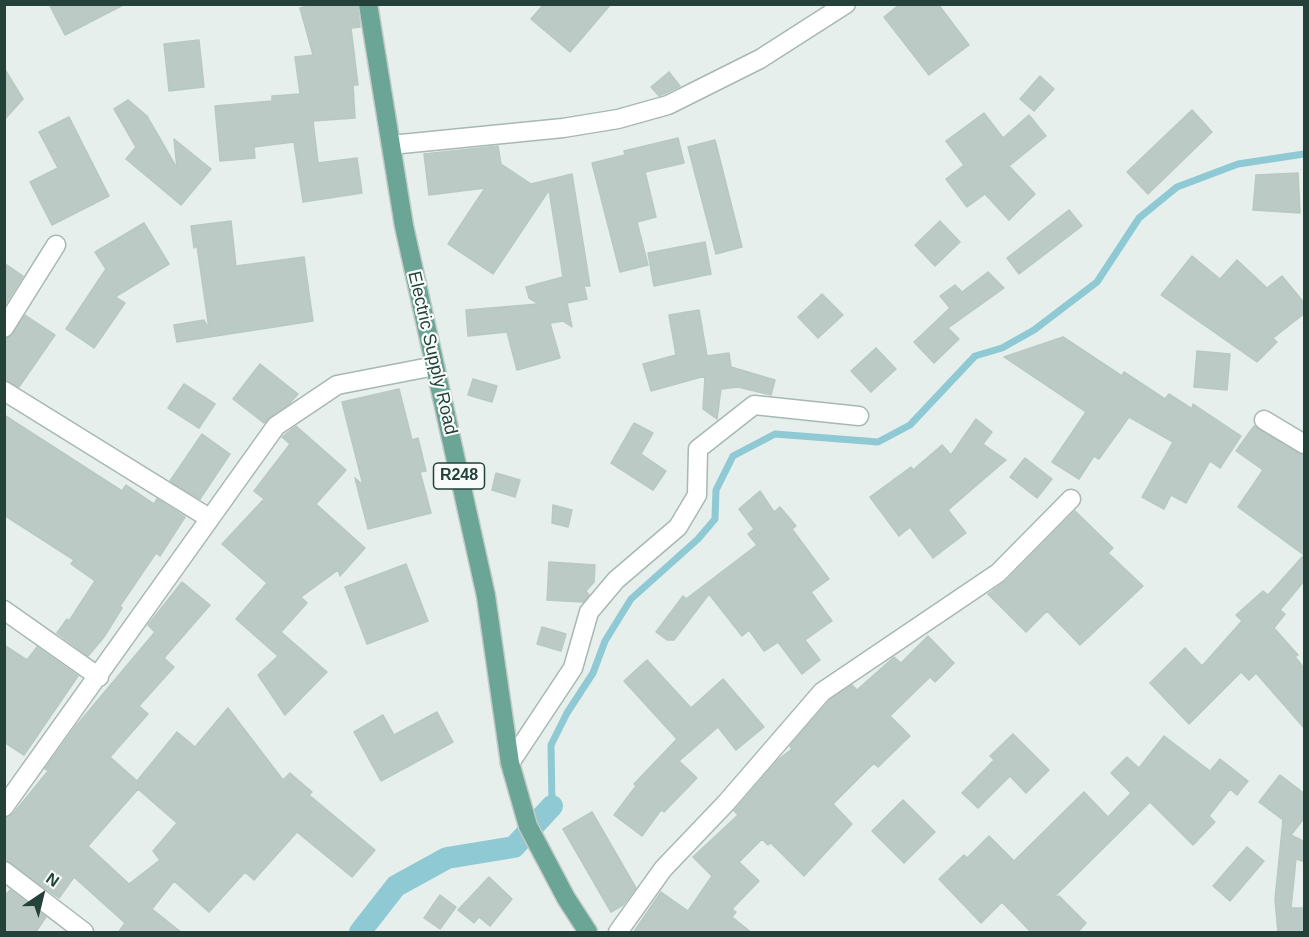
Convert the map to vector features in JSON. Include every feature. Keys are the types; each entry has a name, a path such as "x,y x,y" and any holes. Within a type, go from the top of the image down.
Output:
{"main road":[{"name":"Electric Supply Road","path":"368,4 404,226 486,596 510,763 528,826 566,898 588,933"}],"street":[{"path":"391,145 562,128 618,119 668,105 760,59 846,4"},
{"path":"4,328 56,245"},
{"path":"4,807 99,677 208,518 276,426 338,385 435,366"},
{"path":"4,391 208,518"},
{"path":"510,763 573,668 589,612 616,580 678,527 683,519 697,495 698,449 754,405 859,416"},
{"path":"1264,420 1305,444"},
{"path":"618,933 663,869 726,803 822,692 998,573 1071,499"},
{"path":"4,610 99,677"},
{"path":"4,871 84,933"}],"building":[{"path":"49,4 125,4 65,35"},
{"path":"314,4 357,4 360,27 351,28 358,85 353,85 355,118 313,121 318,163 357,158 362,193 303,202 294,142 254,147 255,158 220,161 215,106 272,101 272,96 300,94 295,57 313,55 300,8"},
{"path":"544,4 611,4 570,52 531,19"},
{"path":"900,4 938,4 969,45 929,75 884,17"},
{"path":"199,40 204,87 169,91 164,44"},
{"path":"4,68 23,99 4,120"},
{"path":"669,72 680,86 659,96 651,87"},
{"path":"1040,76 1054,89 1034,111 1020,99"},
{"path":"128,100 147,116 177,168 174,139 211,169 181,205 126,159 136,147 114,109"},
{"path":"1192,110 1212,132 1148,194 1127,172"},
{"path":"984,113 1003,138 1029,115 1046,136 1009,166 1035,194 1009,220 985,194 967,207 946,179 964,165 946,141"},
{"path":"69,117 109,196 52,225 30,182 58,168 39,132"},
{"path":"678,138 684,163 645,172 656,217 637,222 648,265 620,272 592,163 625,155 624,151"},
{"path":"715,140 742,247 716,254 688,147"},
{"path":"498,146 501,164 531,184 572,174 590,286 584,286 587,299 567,303 572,327 563,321 550,323 560,358 517,370 507,332 468,336 466,310 538,304 529,298 526,287 563,277 549,190 493,274 448,244 485,188 429,195 424,154"},
{"path":"1298,173 1300,213 1253,210 1256,175"},
{"path":"1069,210 1082,226 1019,274 1007,258"},
{"path":"231,221 236,266 304,257 313,321 177,342 174,325 204,320 209,329 197,246 194,248 191,226"},
{"path":"940,221 960,242 935,266 915,245"},
{"path":"144,223 169,264 115,297 125,303 94,348 66,329 106,269 95,252"},
{"path":"705,242 711,274 654,286 648,253"},
{"path":"1192,256 1220,279 1237,260 1267,288 1282,276 1305,304 1305,313 1273,338 1277,342 1257,362 1161,295"},
{"path":"4,263 23,276 4,306"},
{"path":"988,272 1004,288 948,328 959,339 934,363 914,342 950,308 940,296 955,285 962,292"},
{"path":"822,294 843,315 818,338 798,317"},
{"path":"699,310 707,356 729,353 731,367 775,380 771,395 738,387 721,389 717,419 703,409 705,376 651,391 643,364 676,355 669,315"},
{"path":"25,315 55,335 19,387 4,380 4,342"},
{"path":"1063,337 1122,376 1124,372 1165,399 1169,394 1192,409 1193,404 1241,436 1220,468 1210,461 1186,503 1171,495 1164,509 1142,497 1173,442 1129,417 1099,459 1094,456 1079,479 1052,462 1086,412 1004,357"},
{"path":"876,348 896,369 871,392 851,371"},
{"path":"1197,351 1230,354 1227,390 1194,387"},
{"path":"260,364 298,394 264,423 233,399"},
{"path":"473,379 497,386 492,402 468,395"},
{"path":"184,384 215,404 199,428 168,408"},
{"path":"399,389 412,440 418,438 426,471 420,472 431,513 368,529 355,478 363,485 342,402"},
{"path":"4,415 122,491 126,485 154,504 157,499 185,517 160,556 156,553 120,606 122,608 104,637 88,656 57,633 67,619 69,621 95,581 71,564 74,560 4,515"},
{"path":"976,419 992,432 983,444 1006,460 948,510 966,533 933,558 910,527 899,536 870,497 911,467 913,470 942,445 951,455"},
{"path":"634,423 653,433 641,454 666,471 653,490 611,463"},
{"path":"296,426 346,470 316,504 365,548 340,576 338,570 301,597 307,603 281,632 327,672 285,715 258,675 278,656 236,619 267,583 222,544 264,499 254,491 290,444 282,437"},
{"path":"1254,426 1305,455 1305,580 1280,610 1285,614 1274,628 1298,655 1295,657 1305,669 1305,729 1256,673 1249,680 1241,672 1189,724 1150,683 1185,648 1202,666 1242,621 1236,615 1263,591 1268,595 1304,555 1238,507 1263,470 1236,451"},
{"path":"202,434 230,454 200,499 170,481"},
{"path":"1025,458 1052,479 1037,498 1010,477"},
{"path":"496,473 520,480 515,497 492,490"},
{"path":"760,491 774,512 780,507 796,526 792,529 829,579 811,592 832,621 805,640 820,660 802,674 778,642 764,651 749,630 742,636 709,594 674,640 667,640 656,632 683,596 686,599 757,545 748,534 754,529 739,509"},
{"path":"553,505 572,510 568,527 552,523"},
{"path":"1075,511 1113,548 1108,553 1143,586 1080,645 1047,611 1026,632 988,594 1006,581"},
{"path":"549,562 595,565 594,582 586,591 589,595 583,602 547,600"},
{"path":"406,564 428,621 367,644 345,587"},
{"path":"182,582 210,605 164,658 174,667 139,706 148,714 110,757 137,781 177,732 195,747 228,708 283,780 290,773 312,792 309,795 375,850 352,877 297,832 254,880 245,872 209,912 174,881 152,909 182,933 118,933 125,923 74,877 59,898 4,860 4,818 13,814 48,771 45,769 76,726 155,632 148,625","holes":["138,789 177,823 153,851 160,860 129,884 88,846"]},
{"path":"542,627 566,634 561,651 537,644"},
{"path":"928,636 954,663 935,682 930,677 890,716 910,736 878,767 874,763 833,804 852,824 804,876 770,842 768,845 762,839 739,862 759,881 732,909 736,912 732,917 752,933 633,933 661,892 688,911 712,876 693,857 738,815 734,811 779,759 792,749 790,746 830,700 852,685 857,690 894,657 901,663"},
{"path":"4,645 27,660 37,647 78,676 24,755 4,742"},
{"path":"647,660 691,708 723,679 764,727 736,750 718,727 679,761 697,778 664,812 661,810 642,836 614,815 636,786 634,784 677,739 624,681"},
{"path":"437,712 453,742 381,781 354,732 383,715 394,735"},
{"path":"1013,734 1049,770 1026,793 1010,776 978,808 962,793 994,760 990,756"},
{"path":"1164,736 1210,771 1220,759 1248,781 1237,795 1230,789 1209,816 1215,822 1193,845 1150,802 1053,898 1059,896 1086,923 1077,933 1032,933 1002,902 981,923 939,879 964,855 967,858 989,836 1014,861 1084,792 1108,817 1131,793 1111,773 1127,757 1139,768"},
{"path":"1280,775 1305,794 1305,817 1291,835 1305,842 1305,862 1296,859 1291,908 1305,908 1305,933 1278,933 1275,899 1283,820 1259,802"},
{"path":"903,800 935,832 904,863 872,831"},
{"path":"592,812 636,888 623,905 611,912 563,829"},
{"path":"1247,847 1264,861 1230,901 1213,886"},
{"path":"489,877 512,899 490,926 479,917 474,923 458,910"},
{"path":"10,890 46,917 35,933 4,933 4,896"},
{"path":"440,895 456,907 440,929 424,918"}],"waterway":[{"path":"552,806 551,745 567,713 593,673 605,641 631,599 698,539 715,519 716,490 733,456 775,434 878,442 910,425 975,356 1002,348 1034,330 1097,282 1139,218 1177,187 1238,164 1304,154"},
{"path":"360,932 396,886 447,858 514,847 552,806"}]}
